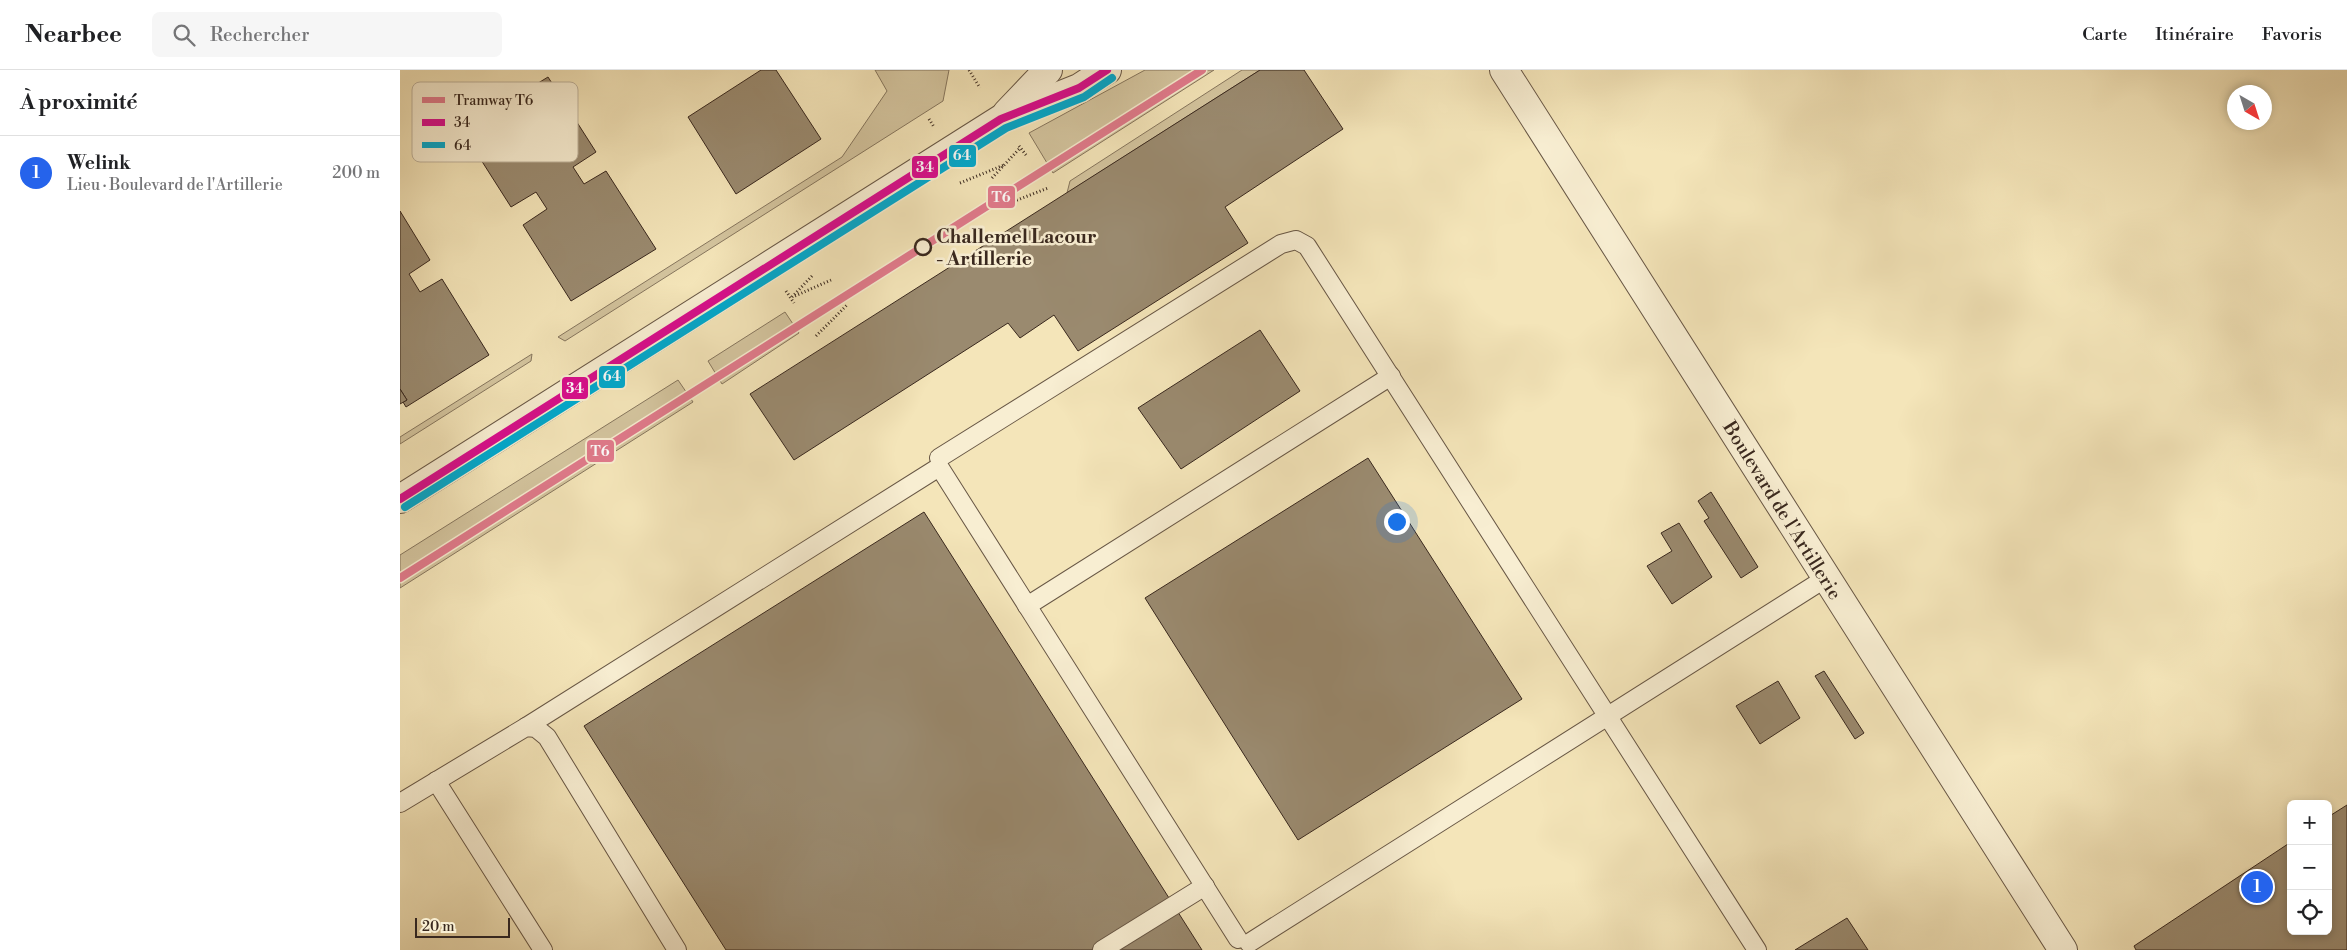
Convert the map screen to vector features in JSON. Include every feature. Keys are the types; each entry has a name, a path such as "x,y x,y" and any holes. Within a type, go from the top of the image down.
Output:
{"street":[{"path":"1008,129 1048,70"},
{"path":"400,499 1107,70"},
{"name":"Boulevard de l'Artillerie","path":"1504,70 2063,950"}],"lane":[{"path":"400,803 526,727 1268,252 1282,244 1296,240 1307,246 1316,258 1757,950"},
{"path":"1027,606 1391,376"},
{"path":"938,465 1243,946 1826,578"},
{"path":"526,727 536,728 546,736 677,950"},
{"path":"436,781 543,950"},
{"path":"1102,950 1205,886"}],"path":[{"path":"969,70 980,88"},
{"path":"1008,129 1026,155"},
{"path":"992,178 1020,148"},
{"path":"1008,204 1048,188"},
{"path":"792,297 831,280"},
{"path":"783,287 794,303"},
{"path":"816,336 847,305"}],"shaded area":[{"path":"875,70 949,70 943,101 565,341 558,337 842,157 887,91"},
{"path":"1145,70 1214,70 1053,173 1029,133"},
{"path":"1242,70 1260,70 1067,193 1070,181"},
{"path":"785,312 799,333 722,384 708,361"},
{"path":"532,354 531,361 400,444 400,437"},
{"path":"678,380 693,402 400,588 400,555"}],"building":[{"path":"761,70 776,70 821,139 736,194 688,117"},
{"path":"1260,70 1304,70 1343,129 1225,207 1248,243 1078,351 1054,315 1020,338 1008,323 794,460 750,394"},
{"path":"548,77 551,82 540,82"},
{"path":"578,124 596,152 573,167 584,184 606,171 656,249 571,301 523,225 547,209 536,192 511,207 482,162 578,162"},
{"path":"400,211 430,260 409,274 420,292 442,279 489,355 406,407 403,402 407,400 400,389"},
{"path":"1260,330 1300,391 1181,469 1138,408"},
{"path":"400,389 407,400 400,404"},
{"path":"1368,458 1522,699 1298,840 1145,598"},
{"path":"1711,492 1758,567 1741,578 1704,521 1709,518 1698,501"},
{"path":"924,512 1202,950 726,950 584,726"},
{"path":"1679,523 1712,577 1672,604 1647,566 1672,551 1661,533"},
{"path":"1824,671 1864,733 1855,739 1815,676"},
{"path":"1778,681 1800,718 1760,744 1736,706"},
{"path":"2347,805 2347,950 2136,950 2134,946 2287,845 2287,935 2332,935 2332,814"},
{"path":"1847,918 1868,950 1795,950"}],"tram line":[{"name":"T6","path":"400,578 1202,70"}],"transit line":[{"name":"34","path":"400,499 1001,119 1079,88 1107,70"},
{"name":"64","path":"405,507 1006,128 1084,97 1112,78"}],"place":[{"name":"Challemel Lacour - Artillerie","path":"923,247"},
{"name":"Welink","path":"2257,887"}]}
